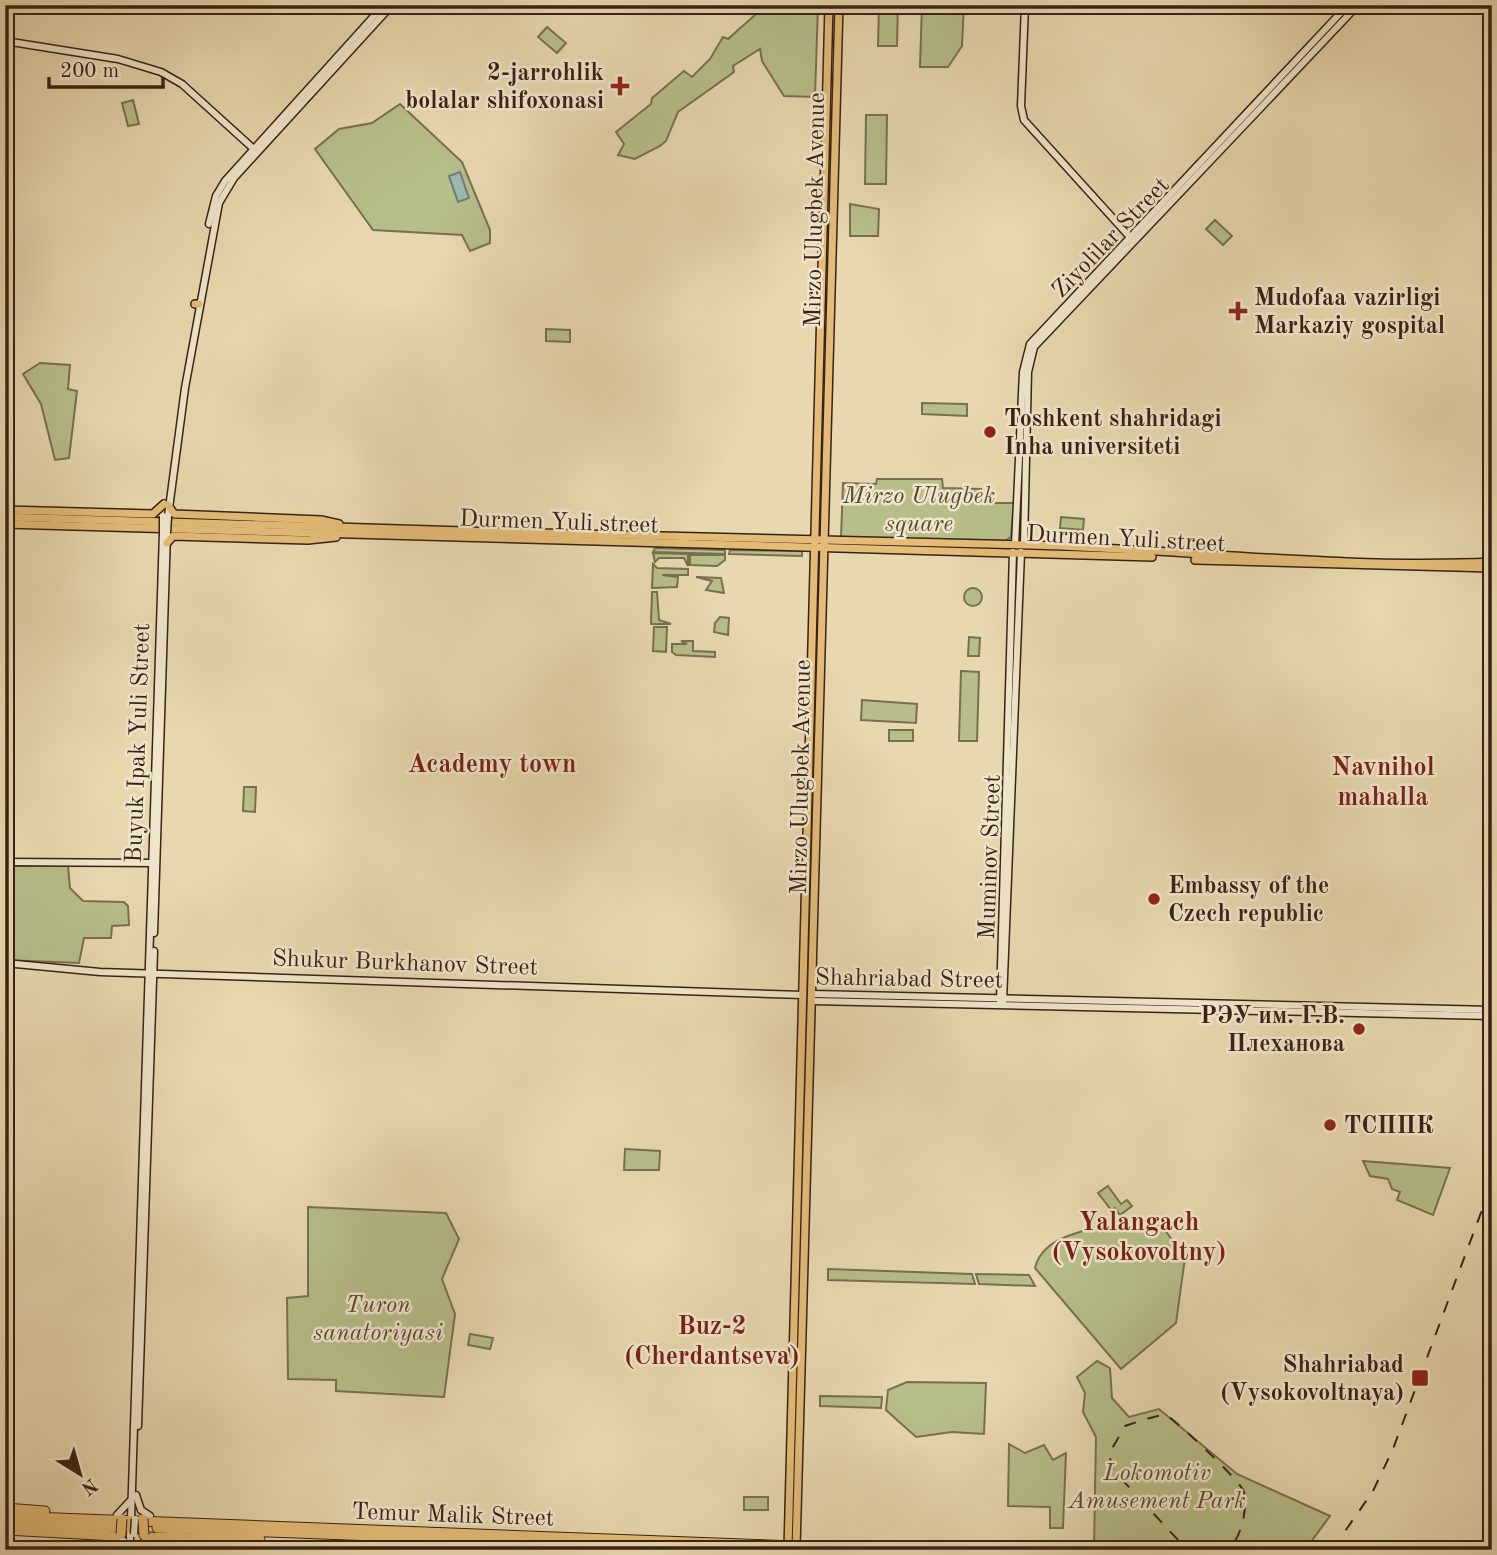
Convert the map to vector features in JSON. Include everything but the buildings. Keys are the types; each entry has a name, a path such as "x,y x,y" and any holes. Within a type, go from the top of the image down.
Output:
{"highway":[{"name":"Temur Malik Street","path":"5,1512 18,1516 306,1532 752,1550"},
{"path":"5,1512 233,1519 306,1532"},
{"path":"132,1535 133,1518"},
{"path":"132,1535 133,1518"},
{"name":"Temur Malik Street","path":"5,1523 899,1550"},
{"path":"5,1530 235,1539 306,1532"}],"main road":[{"name":"Buyuk Ipak Yuli Street","path":"133,1518 165,516 183,388 217,207 230,183 256,150 384,5"},
{"name":"Buyuk Ipak Yuli Street","path":"256,150 392,5"},
{"name":"Mirzo Ulugbek Avenue","path":"792,1547 791,1444 829,5"},
{"name":"Mirzo Ulugbek Avenue","path":"792,1547 801,1445 839,5"},
{"path":"1025,5 1021,106 1024,120 1129,236"},
{"name":"Ziyolilar Street","path":"1093,279 1283,80 1346,7 1358,5"},
{"path":"5,41 118,59 161,72 182,85 256,150"},
{"name":"Ziyolilar Street","path":"1018,549 1030,359 1044,334 1129,236 1207,159"},
{"path":"824,210 834,210"},
{"path":"5,510 153,514 166,505 174,514 321,520 357,531"},
{"path":"5,517 357,531"},
{"path":"794,541 807,535 816,519"},
{"path":"5,524 357,531"},
{"path":"167,543 173,536 308,540 357,531"},
{"name":"Durmen Yuli street","path":"357,531 794,541 815,545"},
{"name":"Durmen Yuli street","path":"357,531 514,539 1018,549 1492,568"},
{"path":"165,533 167,543"},
{"name":"Buyuk Ipak Yuli Street","path":"162,633 167,543"},
{"name":"Muminov Street","path":"1002,1000 1018,549"},
{"name":"Durmen Yuli street","path":"1383,564 1492,562"},
{"path":"810,714 821,715"},
{"path":"807,829 818,829"},
{"path":"5,862 154,863"},
{"name":"Shukur Burkhanov Street","path":"5,963 151,973 803,995"},
{"name":"Shahriabad Street","path":"803,995 1492,1010"},
{"name":"Shahriabad Street","path":"1002,1000 1492,1016"},
{"path":"795,1301 805,1302"},
{"path":"792,1404 802,1404"},
{"path":"791,1444 801,1445"},
{"path":"134,1495 140,1508 133,1518 126,1509 134,1495"},
{"path":"132,1535 132,1550"},
{"path":"132,1535 139,1543 132,1550"},
{"path":"132,1535 123,1539 132,1550"}],"green space":[{"path":"766,5 818,5 815,97 784,96 762,61 760,49 733,66 734,72 678,112 666,141 660,146 635,159 618,155 624,144 616,132 651,104 652,98 684,71 692,77 710,59 723,37 728,39"},
{"path":"879,5 898,5 897,46 878,46"},
{"path":"922,5 964,5 962,46 948,67 920,67"},
{"path":"547,27 566,43 557,53 538,37"},
{"path":"133,100 139,124 128,126 122,103"},
{"path":"400,104 462,162 490,230 490,243 470,251 462,235 373,230 315,149 339,129 372,123"},
{"path":"866,115 887,115 886,184 865,184"},
{"path":"850,204 879,209 878,236 850,236"},
{"path":"1215,220 1232,236 1223,245 1206,229"},
{"path":"546,329 570,330 570,342 546,341"},
{"path":"40,363 70,365 68,389 77,391 69,458 55,460 41,404 23,374"},
{"path":"922,403 967,404 967,416 922,414"},
{"name":"Mirzo Ulugbek square","path":"877,479 942,479 943,488 981,489 981,503 1014,503 1011,537 1005,541 841,538 843,483 876,484"},
{"path":"1061,517 1084,519 1083,530 1060,528"},
{"path":"655,548 724,550 725,554 653,552"},
{"path":"730,550 802,551 802,556 729,554"},
{"path":"653,553 688,554 688,566 684,558 659,558 655,562"},
{"path":"690,555 725,555 725,560 717,566 690,565"},
{"path":"653,564 657,568 688,569 688,575 662,575 678,577 677,587 652,588"},
{"path":"696,577 721,578 724,593 706,590 712,581"},
{"path":"969,588 977,588 982,597 980,604 969,606 964,601 964,593"},
{"path":"652,592 657,592 659,620 671,624 651,624"},
{"path":"720,617 729,618 728,635 714,632 715,623"},
{"path":"654,627 667,627 666,652 653,651"},
{"path":"969,637 980,638 979,656 968,656"},
{"path":"681,641 693,641 693,651 715,652 715,657 676,655 672,652 672,644 687,644"},
{"path":"961,671 979,672 977,741 959,741"},
{"path":"862,700 917,704 916,723 861,720"},
{"path":"889,730 913,730 913,741 889,741"},
{"path":"244,787 256,787 255,812 243,811"},
{"path":"5,866 68,866 70,888 83,901 124,902 128,906 129,925 112,926 111,938 84,938 79,963 5,960"},
{"path":"1492,1067 1492,1158 1486,1156"},
{"path":"625,1149 660,1151 659,1170 624,1170"},
{"path":"1363,1161 1450,1168 1433,1215 1397,1200 1400,1192 1392,1189 1388,1179 1370,1176"},
{"path":"1108,1186 1121,1204 1127,1200 1132,1206 1120,1215 1115,1208 1112,1211 1098,1193"},
{"name":"Turon sanatoriyasi","path":"308,1207 446,1213 459,1239 442,1279 455,1314 444,1397 336,1391 336,1380 288,1379 287,1298 308,1296"},
{"path":"1100,1226 1162,1226 1185,1258 1176,1323 1121,1369 1035,1268 1044,1250 1052,1244 1070,1235"},
{"path":"828,1269 972,1274 975,1284 828,1280"},
{"path":"976,1274 1029,1275 1035,1286 979,1284"},
{"path":"470,1334 493,1338 490,1349 468,1345"},
{"name":"Lokomotiv Amusement Park","path":"1097,1361 1110,1368 1112,1398 1129,1417 1159,1409 1237,1474 1330,1516 1305,1550 1094,1547 1096,1437 1083,1412 1085,1393 1077,1377"},
{"path":"907,1382 986,1383 984,1434 952,1432 916,1437 886,1410 888,1390"},
{"path":"820,1396 882,1397 881,1408 820,1406"},
{"path":"1009,1444 1025,1453 1044,1445 1053,1460 1066,1453 1063,1528 1050,1528 1050,1507 1008,1506"},
{"path":"744,1497 768,1497 768,1510 744,1510"}],"water":[{"path":"460,172 469,198 458,202 449,176"}],"railway":[{"path":"1332,1550 1373,1491 1393,1449 1492,1183"},
{"path":"1200,1550 1179,1541 1113,1470 1109,1454 1125,1426 1167,1415 1240,1486 1244,1492 1245,1506 1237,1538 1229,1548 1212,1550"}],"place":[{"name":"2-jarrohlik bolalar shifoxonasi","path":"620,86"},
{"name":"Mudofaa vazirligi Markaziy gospital","path":"1238,311"},
{"name":"Toshkent shahridagi Inha universiteti","path":"990,432"},
{"name":"Embassy of the Czech republic","path":"1154,899"},
{"name":"РЭУ им. Г.В. Плеханова","path":"1359,1029"},
{"name":"ТСППК","path":"1330,1125"},
{"name":"Shahriabad (Vysokovoltnaya)","path":"1420,1378"}],"district":[{"name":"Academy town","path":"492,763"},
{"name":"Navnihol mahalla","path":"1383,781"},
{"name":"Yalangach (Vysokovoltny)","path":"1139,1236"},
{"name":"Buz-2 (Cherdantseva)","path":"712,1340"}]}
